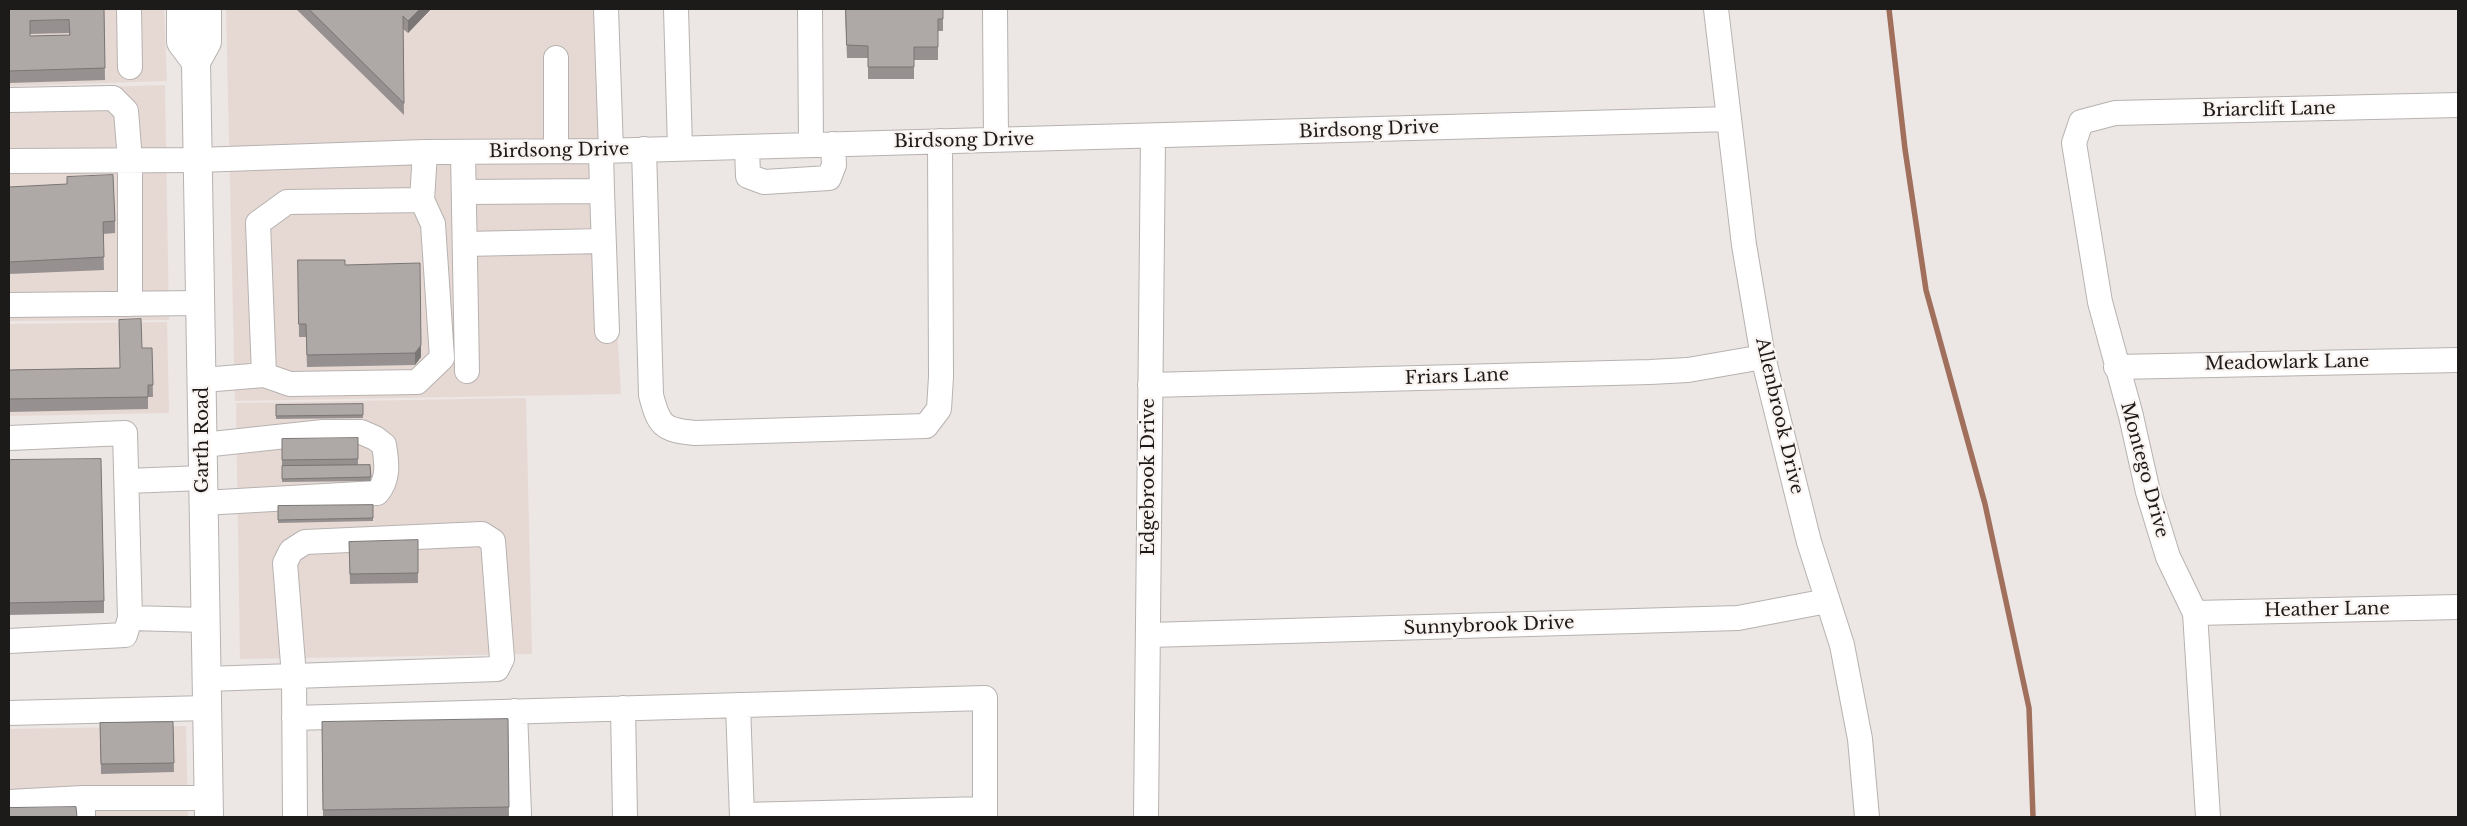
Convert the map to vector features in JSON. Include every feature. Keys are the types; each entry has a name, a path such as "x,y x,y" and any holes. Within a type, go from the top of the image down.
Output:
{"main road":[{"path":"181,9 181,42 196,62"},
{"name":"Garth Road","path":"207,9 207,42 196,62 209,808"}],"street":[{"path":"129,9 130,67"},
{"path":"606,9 606,150 602,191 607,332"},
{"path":"676,9 680,148"},
{"path":"747,146 748,176 764,182 829,178 834,165 822,144 810,9"},
{"path":"994,9 996,140"},
{"name":"Allenbrook Drive","path":"1716,9 1744,245 1762,357 1809,542 1842,645 1852,689 1860,739 1867,817"},
{"path":"556,58 556,151"},
{"path":"9,100 113,98 126,111 130,160 130,304"},
{"name":"Briarclift Lane","path":"2081,122 2115,113 2458,106"},
{"name":"Birdsong Drive","path":"9,161 198,160 425,152 606,150 1153,137 1729,119"},
{"name":"Montego Drive","path":"2081,122 2074,142 2100,302 2116,367 2131,416 2148,492 2168,557 2195,614 2208,817"},
{"name":"Edgebrook Drive","path":"1146,817 1153,137"},
{"path":"644,149 651,395 656,417 671,431 695,433 887,428 926,426 939,409 941,377 940,141"},
{"path":"203,380 264,375 290,384 418,382 442,358 433,224 422,200 425,152"},
{"path":"463,152 467,371"},
{"path":"464,192 602,191"},
{"path":"264,375 258,223 287,202 422,200"},
{"path":"464,244 603,242"},
{"path":"9,305 201,303"},
{"name":"Friars Lane","path":"1150,385 1650,372 1688,370 1762,357"},
{"name":"Meadowlark Lane","path":"2116,367 2458,360"},
{"path":"127,481 203,490 377,493 384,486 386,473 384,445 375,438 361,432 323,432 203,445"},
{"path":"9,438 125,433 130,618 125,635 9,641"},
{"path":"206,679 294,676 497,669 502,659 493,542 482,534 305,542 291,551 285,563 294,676 295,817"},
{"name":"Sunnybrook Drive","path":"1149,636 1738,618 1827,601"},
{"name":"Heather Lane","path":"2195,614 2458,607"},
{"path":"130,618 205,620"},
{"path":"294,718 515,711 985,698 985,813 742,816 738,705"},
{"path":"9,713 207,708"},
{"path":"623,708 625,817"},
{"path":"515,711 519,814"},
{"path":"9,802 83,808 209,808"}],"shaded area":[{"path":"9,9 164,9 167,81 9,86"},
{"path":"226,9 598,9 621,394 235,401"},
{"path":"165,85 169,320 9,321 9,90"},
{"path":"167,322 169,413 9,416 9,324"},
{"path":"526,398 532,654 240,659 236,403"},
{"path":"186,726 188,817 9,817 9,729"}],"building":[{"path":"9,9 104,9 105,68 9,71","holes":["69,20 70,35 30,36 30,21"]},
{"path":"309,9 420,9 408,21 403,16 404,103"},
{"path":"846,9 943,9 943,19 938,19 938,47 914,47 914,67 868,67 868,46 847,45"},
{"path":"113,175 115,221 103,222 104,257 9,262 9,187 67,184 67,177"},
{"path":"298,260 345,260 345,265 420,263 421,345 415,353 307,355 306,324 299,324"},
{"path":"141,319 142,348 152,348 153,385 148,385 148,397 9,399 9,370 120,368 119,320"},
{"path":"363,404 363,415 276,416 276,405"},
{"path":"358,438 358,459 282,460 282,439"},
{"path":"101,459 104,601 9,603 9,460"},
{"path":"370,465 371,477 282,479 282,466"},
{"path":"373,505 373,518 278,520 278,506"},
{"path":"418,540 418,573 350,574 349,542"},
{"path":"508,719 509,807 323,810 322,722"},
{"path":"173,722 174,763 101,764 100,723"},
{"path":"76,807 77,817 9,817 9,808"}],"waterway":[{"path":"1889,9 1905,149 1926,290 1985,504 2029,708 2033,817"}]}
